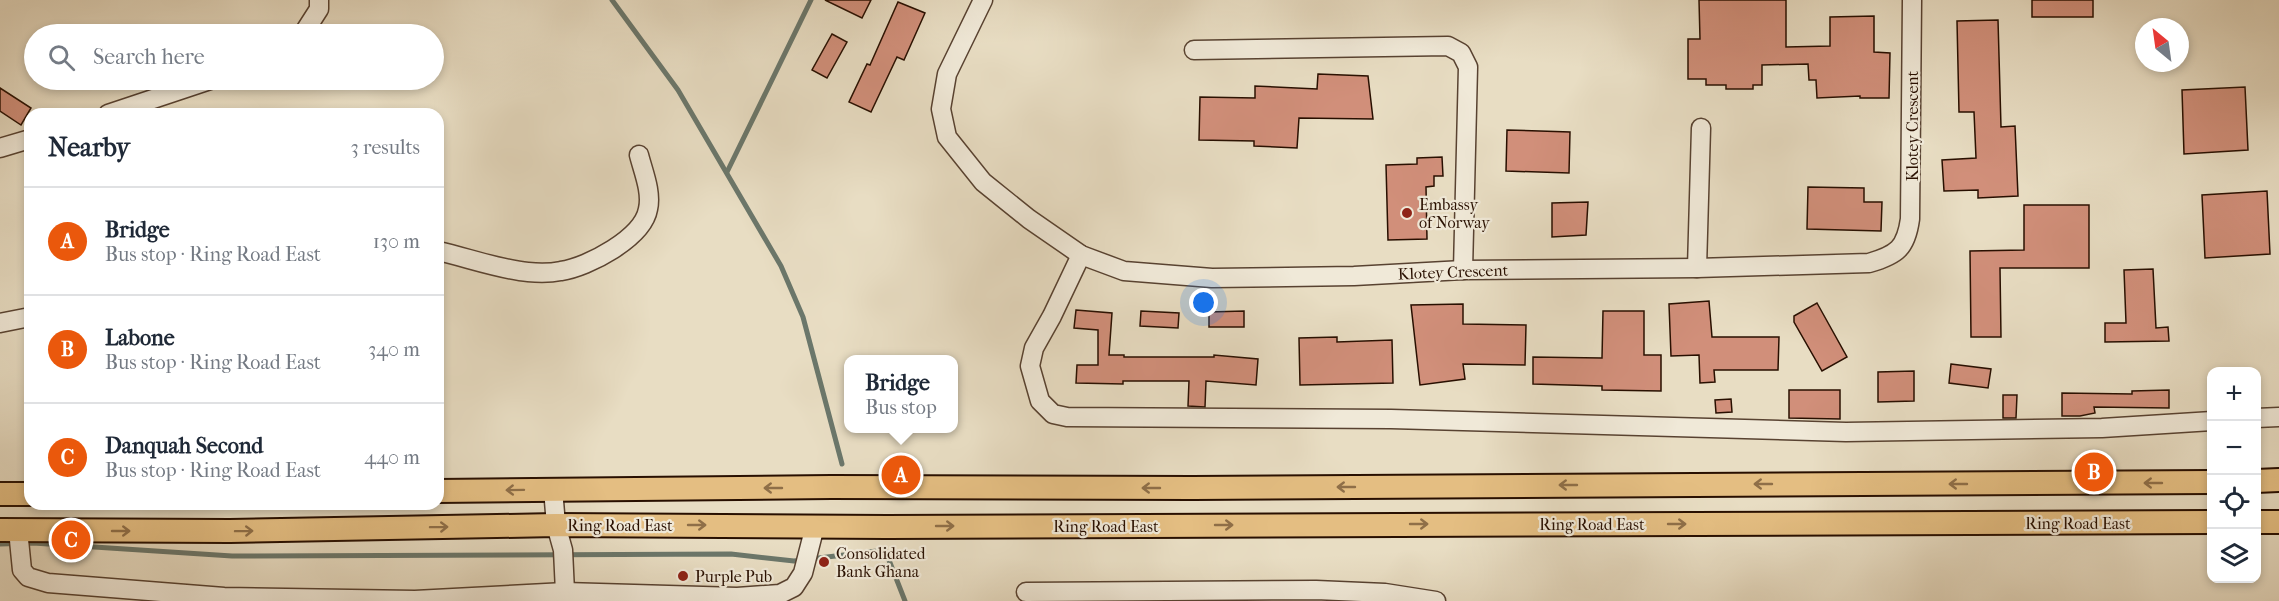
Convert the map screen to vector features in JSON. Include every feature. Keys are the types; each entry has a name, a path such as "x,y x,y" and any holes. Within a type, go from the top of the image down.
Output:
{"main road":[{"path":"2261,481 2279,480"},
{"path":"444,491 831,487 1193,488 2207,482"},
{"path":"1192,526 1193,488"},
{"path":"0,494 24,494"},
{"name":"Ring Road East","path":"14,538 230,531 556,525 1192,526 2207,522"},
{"path":"2261,522 2279,522"}],"street":[{"path":"309,24 319,9 319,0"},
{"name":"Klotey Crescent","path":"983,0 946,74 941,109 947,137 982,182 1029,219 1082,255 1124,271 1212,278 1353,276 1463,270 1697,268 1869,263 1888,258 1901,247 1907,237 1910,219 1912,0"},
{"path":"1194,50 1448,46 1461,53 1468,67 1463,270"},
{"path":"126,108 180,90"},
{"path":"1697,268 1701,128"},
{"path":"0,148 24,141"},
{"path":"444,252 528,272 562,271 609,253 627,239 644,221 649,208 647,187 639,155"},
{"path":"1082,255 1034,348 1030,366 1040,401 1053,414 1067,417 1391,419 1846,432 2102,428 2207,421"},
{"path":"0,323 24,318"},
{"path":"2261,418 2279,417"},
{"path":"553,489 556,525 563,558 565,592"},
{"path":"14,538 22,570 28,577 48,583 224,597 415,600 565,592 736,597 780,594 794,587 803,573 815,526"},
{"path":"1026,592 1249,595 1384,593 1436,601"}],"building":[{"path":"825,0 871,0 862,18"},
{"path":"1699,0 1786,0 1786,47 1830,46 1830,17 1874,16 1874,52 1890,53 1889,98 1860,98 1860,96 1817,98 1816,80 1809,80 1808,64 1762,65 1762,85 1753,85 1753,89 1726,89 1726,85 1706,85 1706,79 1688,79 1688,39 1700,39"},
{"path":"2032,0 2093,0 2093,17 2032,17"},
{"path":"898,2 925,13 904,60 897,57 871,112 849,102 867,64 870,65"},
{"path":"1998,20 2001,127 2015,126 2018,196 1978,198 1978,190 1944,191 1942,160 1976,158 1974,112 1959,112 1957,21"},
{"path":"832,34 847,42 827,78 812,70"},
{"path":"1318,74 1368,76 1373,119 1299,118 1297,148 1254,146 1254,141 1199,140 1200,97 1255,98 1255,86 1317,89"},
{"path":"2245,87 2248,150 2184,154 2182,90"},
{"path":"0,88 31,108 24,108 24,120 21,125 0,111"},
{"path":"1507,130 1570,132 1569,173 1506,171"},
{"name":"Embassy of Norway","path":"1442,157 1443,176 1434,176 1434,186 1426,187 1427,239 1388,240 1386,165 1417,164 1417,158"},
{"path":"1808,187 1864,188 1864,202 1882,202 1881,231 1807,229"},
{"path":"2267,191 2270,254 2205,258 2202,195"},
{"path":"1588,202 1586,235 1552,237 1552,203"},
{"path":"2024,205 2089,205 2089,268 2000,268 2001,337 1971,337 1970,251 2024,250"},
{"path":"2153,269 2156,328 2168,327 2169,341 2105,342 2105,323 2126,323 2124,270"},
{"path":"1709,301 1712,337 1779,337 1778,370 1714,370 1715,382 1700,383 1699,355 1671,356 1669,304"},
{"path":"1817,303 1847,357 1822,371 1794,322 1794,316"},
{"path":"1463,304 1463,324 1526,325 1525,365 1463,364 1465,379 1420,385 1411,305"},
{"path":"1076,310 1112,313 1109,355 1214,357 1214,355 1258,359 1256,385 1206,381 1205,407 1188,406 1189,381 1123,381 1123,384 1076,383 1077,365 1098,365 1098,330 1074,328"},
{"path":"1141,311 1179,313 1178,328 1140,326"},
{"path":"1244,311 1244,327 1209,327 1209,312"},
{"path":"1603,311 1644,311 1644,355 1661,355 1661,391 1602,390 1602,386 1533,384 1533,357 1602,358"},
{"path":"1337,337 1337,342 1392,340 1393,383 1300,385 1299,338"},
{"path":"1951,364 1991,369 1988,388 1949,383"},
{"path":"1914,371 1914,401 1878,402 1878,372"},
{"path":"1789,390 1840,390 1840,419 1789,418"},
{"path":"2169,390 2169,408 2094,407 2095,413 2062,416 2062,393 2132,394 2132,391"},
{"path":"2003,395 2017,395 2016,418 2003,418"},
{"path":"1731,399 1732,412 1716,413 1715,400"}],"waterway":[{"path":"612,0 678,90 781,266 803,317 842,464"},
{"path":"727,172 811,0"},
{"path":"0,544 33,543 232,556 731,554 794,561 885,550 905,601"}],"place":[{"name":"Embassy of Norway","path":"1407,213"},
{"name":"Labone","path":"2094,472"},
{"name":"Bridge","path":"901,475"},
{"name":"Danquah Second","path":"71,540"},
{"name":"Consolidated Bank Ghana","path":"824,562"},
{"name":"Purple Pub","path":"683,576"}]}
